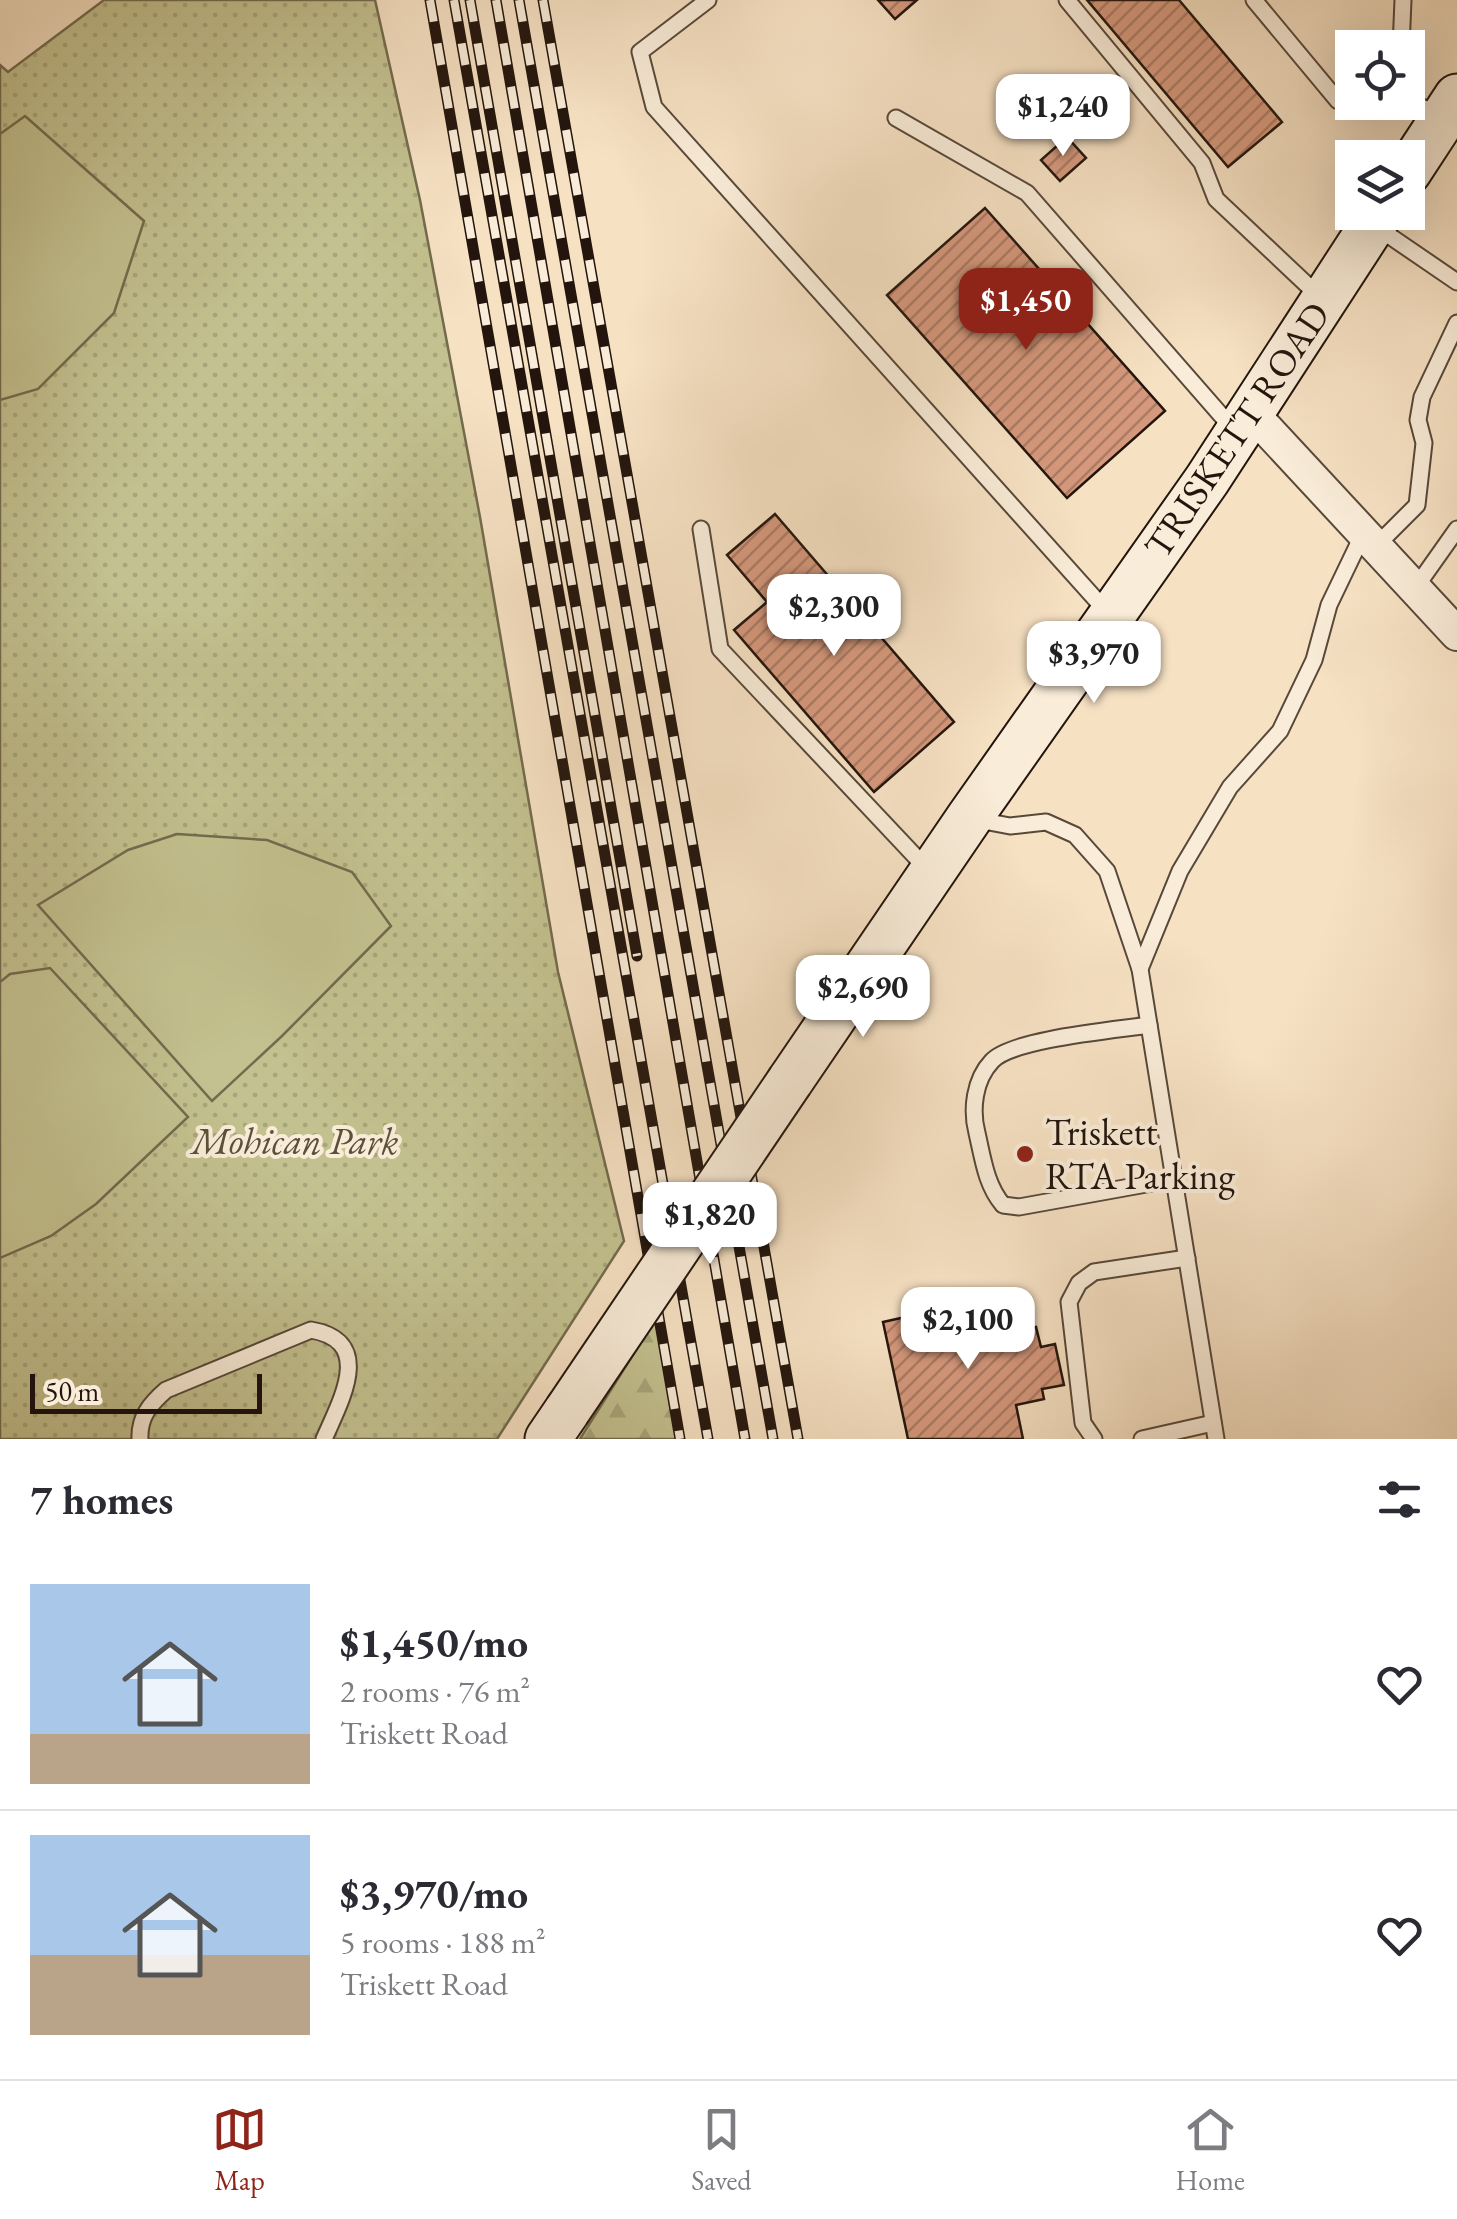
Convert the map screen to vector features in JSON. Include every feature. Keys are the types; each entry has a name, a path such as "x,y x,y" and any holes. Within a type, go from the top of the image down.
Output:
{"main road":[{"path":"1421,140 1436,105"},
{"name":"TRISKETT ROAD","path":"558,1425 969,818 1244,422 1370,230"}],"street":[{"path":"1244,422 1370,538 1457,634"}],"lane":[{"path":"708,0 640,52 654,107 1112,616"},
{"path":"1067,0 1202,163 1216,199 1324,300"},
{"path":"1254,0 1335,96"},
{"path":"1403,30 1404,0"},
{"path":"896,118 1027,192 1244,422"},
{"path":"1391,230 1457,282"},
{"path":"1140,969 1180,871 1230,787 1280,732 1314,660 1329,605 1370,538 1417,505 1424,443 1418,420 1422,398 1457,323"},
{"path":"701,529 720,648 931,874"},
{"path":"1416,587 1457,530"},
{"path":"969,818 1010,826 1046,822 1075,835 1106,871 1140,969 1214,1431 1142,1439"},
{"path":"1149,1025 1015,1047 992,1060 978,1086 972,1112 991,1191 1002,1205 1019,1207 1174,1180"},
{"path":"1094,1439 1084,1423 1069,1302 1079,1284 1094,1272 1186,1258"},
{"path":"140,1439 139,1426 150,1404 166,1390 311,1330 330,1333 343,1346 349,1362 344,1392 324,1439"}],"green space":[{"name":"Mohican Park","path":"104,0 375,0 420,200 480,517 558,972 624,1241 497,1439 0,1439 0,65 8,72"},
{"path":"25,116 144,221 114,313 38,389 0,400 0,134"},
{"path":"177,834 267,840 352,872 391,926 212,1101 38,905 128,850"},
{"path":"50,968 188,1117 96,1204 51,1236 0,1258 0,982 10,974"},
{"path":"660,1312 683,1439 580,1439"}],"building":[{"path":"878,0 917,0 895,19"},
{"path":"1087,0 1179,0 1282,122 1228,167"},
{"path":"1080,77 1107,109 1075,136 1048,105"},
{"path":"1067,137 1086,158 1060,181 1041,160"},
{"path":"985,208 1165,411 1067,498 887,295"},
{"path":"775,514 954,722 874,792 734,630 767,602 727,555"},
{"path":"1000,1296 1008,1333 1036,1327 1041,1347 1055,1344 1064,1385 1042,1389 1044,1399 1016,1405 1023,1439 908,1439 883,1322"}],"railway":[{"path":"430,0 680,1439"},
{"path":"454,0 708,1439"},
{"path":"470,0 637,956"},
{"path":"496,0 745,1439"},
{"path":"519,0 773,1439"},
{"path":"543,0 798,1439"}],"place":[{"name":"Triskett RTA Parking","path":"1025,1154"}]}
